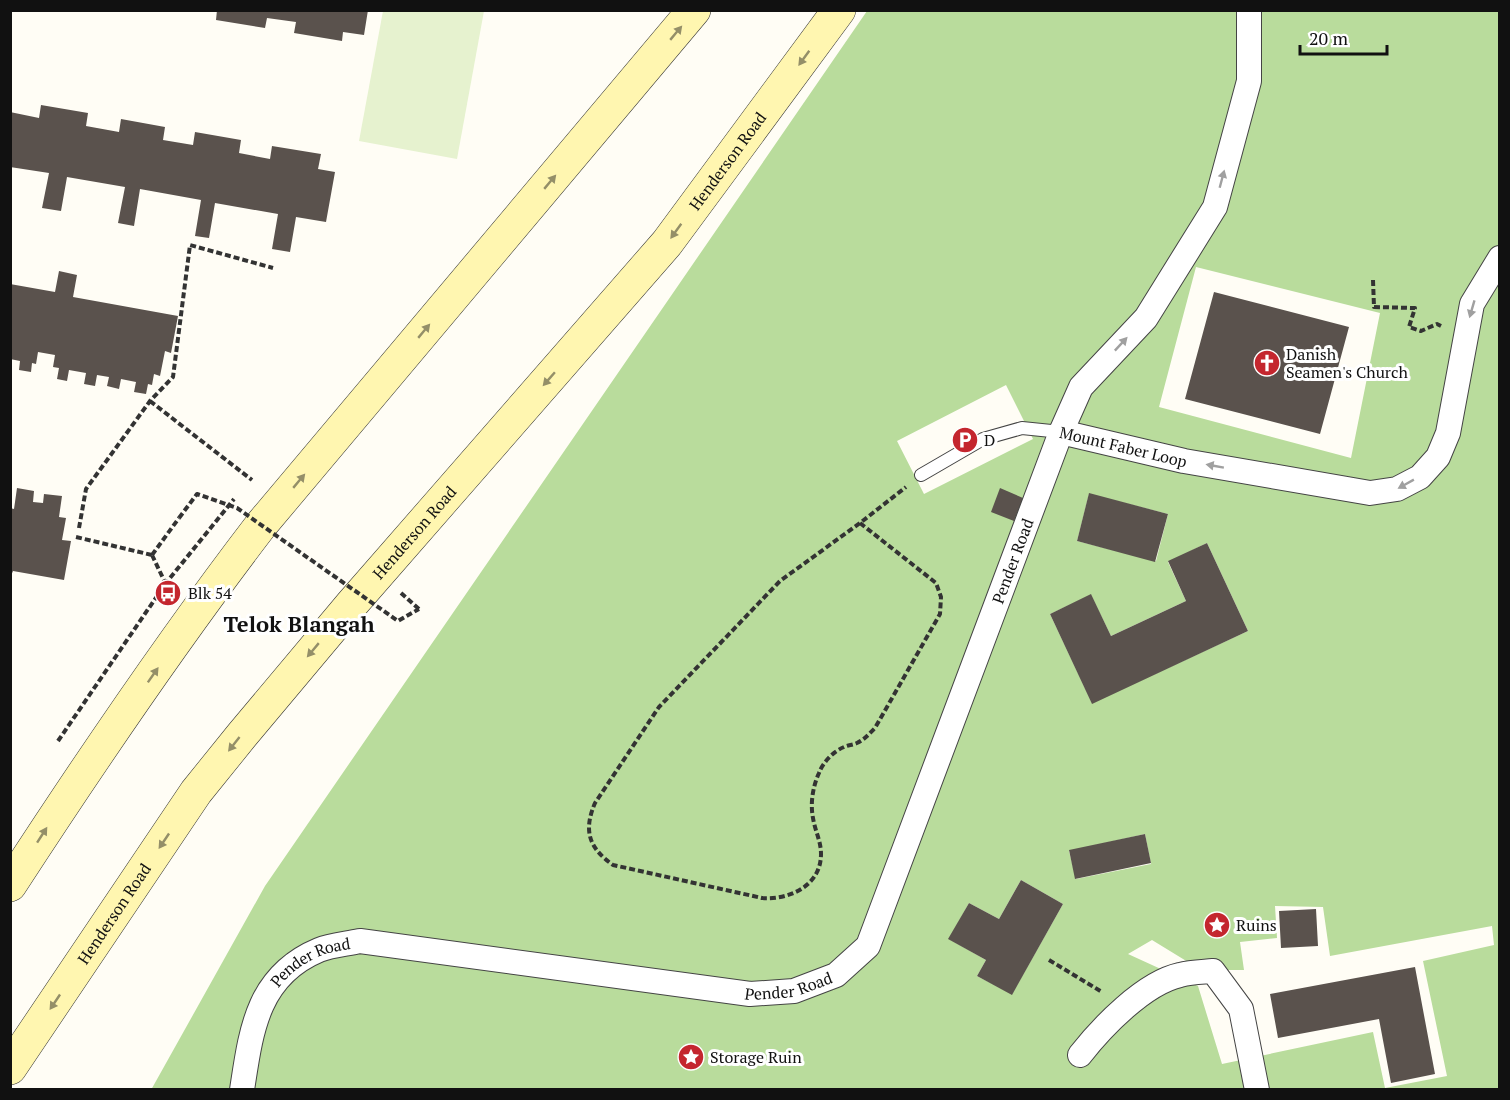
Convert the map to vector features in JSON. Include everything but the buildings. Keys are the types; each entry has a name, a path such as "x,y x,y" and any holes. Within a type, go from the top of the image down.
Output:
{"main road":[{"path":"10,885 72,790 261,525 693,10"},
{"name":"Henderson Road","path":"10,1068 209,776 351,605 667,243 839,10"}],"street":[{"name":"Mount Faber Loop","path":"1249,10 1249,81 1215,207 1146,318 1081,387 1061,432 1184,460 1370,494 1397,489 1420,477 1438,457 1448,433 1473,304 1500,258"},
{"name":"Pender Road","path":"242,1089 249,1043 261,1003 285,971 319,950 360,941 750,994 794,991 836,975 868,945 1061,432"},
{"path":"1080,1055 1099,1031 1145,992 1179,975 1213,971 1241,1009 1257,1089"}],"lane":[{"path":"921,474 983,439 1022,428 1061,432"}],"path":[{"path":"79,528 86,489 150,402 172,377 190,245 273,268"},
{"path":"1373,280 1374,307 1415,308 1409,327 1421,331 1437,324 1466,339"},
{"path":"150,402 252,480"},
{"path":"860,524 936,583 941,597 940,614 875,728 866,738 856,744 843,747 829,757 819,771 813,794 813,818 821,856 818,871 810,882 800,891 788,897 762,898 613,865 601,856 593,845 589,831 590,816 595,803 659,707 780,581 860,524 921,474"},
{"path":"152,555 197,494 237,508 398,621 419,609"},
{"path":"58,741 166,583 234,499"},
{"path":"76,537 152,555"},
{"path":"152,555 187,626"},
{"path":"1049,960 1109,996"}],"green space":[{"path":"383,11 484,11 457,159 359,141"},
{"path":"867,11 1499,11 1499,1089 151,1090 265,886","holes":["1196,267 1380,313 1351,458 1159,407","1006,385 1033,439 924,494 897,441","1089,494 1168,514 1156,561 1077,541","1207,543 1248,631 1092,703 1050,614 1091,595 1111,636 1186,601 1168,562","1145,834 1151,864 1076,879 1069,851","1021,880 1063,904 1012,994 977,976 986,960 949,939 969,903 999,919","1275,906 1323,907 1330,956 1492,926 1494,945 1423,961 1447,1076 1385,1088 1373,1032 1222,1064 1198,986 1128,954 1152,940 1201,970 1244,970 1240,942 1277,938"]}],"place":[{"name":"Danish Seamen's Church","path":"1267,363"},
{"name":"D","path":"965,440"},
{"name":"Blk 54","path":"168,593"},
{"name":"Ruins","path":"1217,925"},
{"name":"Storage Ruin","path":"691,1057"}],"district":[{"name":"Telok Blangah","path":"299,623"}]}
